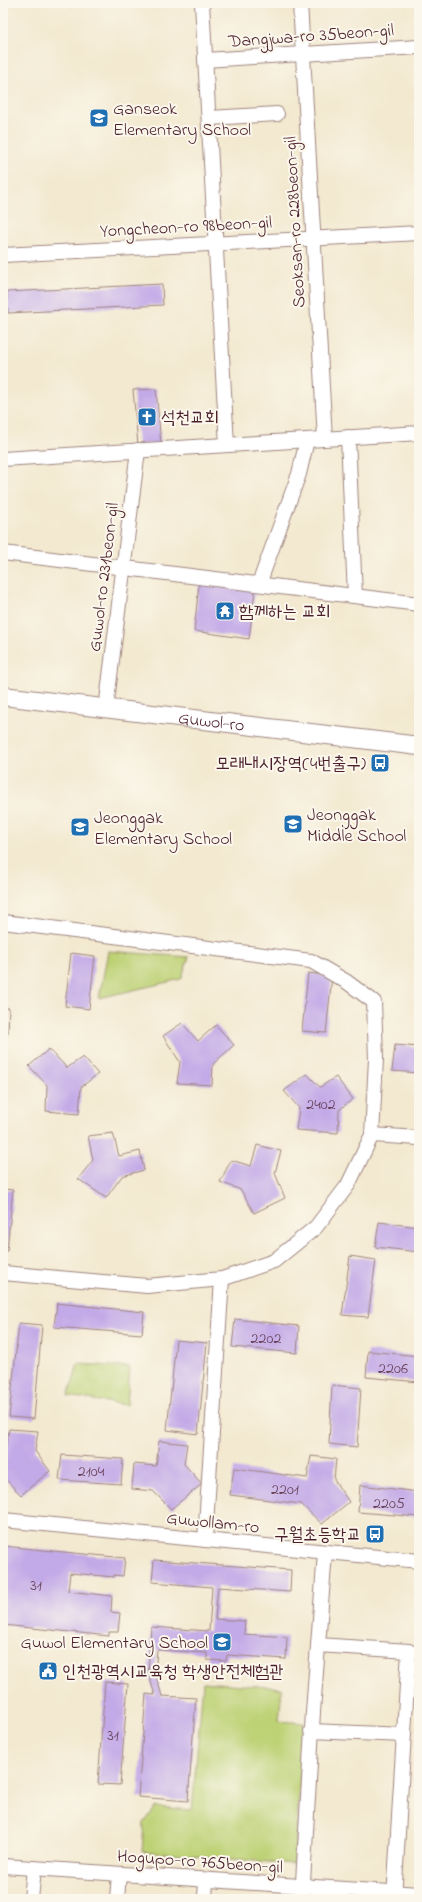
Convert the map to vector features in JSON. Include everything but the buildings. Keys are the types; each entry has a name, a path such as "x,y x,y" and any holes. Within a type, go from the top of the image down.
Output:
{"main road":[{"name":"Guwol-ro","path":"3,696 419,746"}],"street":[{"path":"202,3 227,445"},
{"name":"Seoksan-ro 228beon-gil","path":"300,3 325,439"},
{"name":"Dangjwa-ro 35beon-gil","path":"205,60 419,47"},
{"path":"209,118 277,114"},
{"name":"Yongcheon-ro 98beon-gil","path":"3,255 419,233"},
{"path":"3,459 419,433"},
{"path":"348,437 355,596"},
{"path":"259,584 299,474 307,440"},
{"name":"Guwol-ro 231beon-gil","path":"106,709 138,450"},
{"path":"3,553 419,604"},
{"path":"3,922 311,961 347,982 374,1002 376,1058 372,1135 348,1185 316,1227 274,1261 222,1278 147,1286 3,1273"},
{"path":"372,1135 419,1138"},
{"path":"205,1540 222,1278"},
{"name":"Guwollam-ro","path":"3,1520 419,1561"},
{"path":"302,1893 325,1552"},
{"path":"318,1645 409,1651 394,1896"},
{"path":"312,1731 404,1735"},
{"name":"Hogupo-ro 765beon-gil","path":"3,1866 206,1880 302,1893 394,1896 419,1894"},
{"path":"31,1899 34,1868"},
{"path":"117,1899 118,1874"},
{"path":"205,1899 206,1880"}],"green space":[{"path":"108,951 189,957 181,979 99,998"},
{"path":"78,1364 130,1367 127,1405 68,1396"},
{"path":"203,1682 282,1688 279,1721 304,1723 294,1864 142,1852 144,1823 156,1807 192,1810"}],"place":[{"name":"Ganseok Elementary School","path":"99,118"},
{"name":"석천교회","path":"147,417"},
{"name":"함께하는 교회","path":"225,611"},
{"name":"모래내시장역(4번출구)","path":"380,763"},
{"name":"Jeonggak Middle School","path":"293,824"},
{"name":"Jeonggak Elementary School","path":"80,827"},
{"name":"구월초등학교","path":"375,1534"},
{"name":"Guwol Elementary School","path":"222,1642"},
{"name":"인천광역시교육청 학생안전체험관","path":"48,1671"}]}
